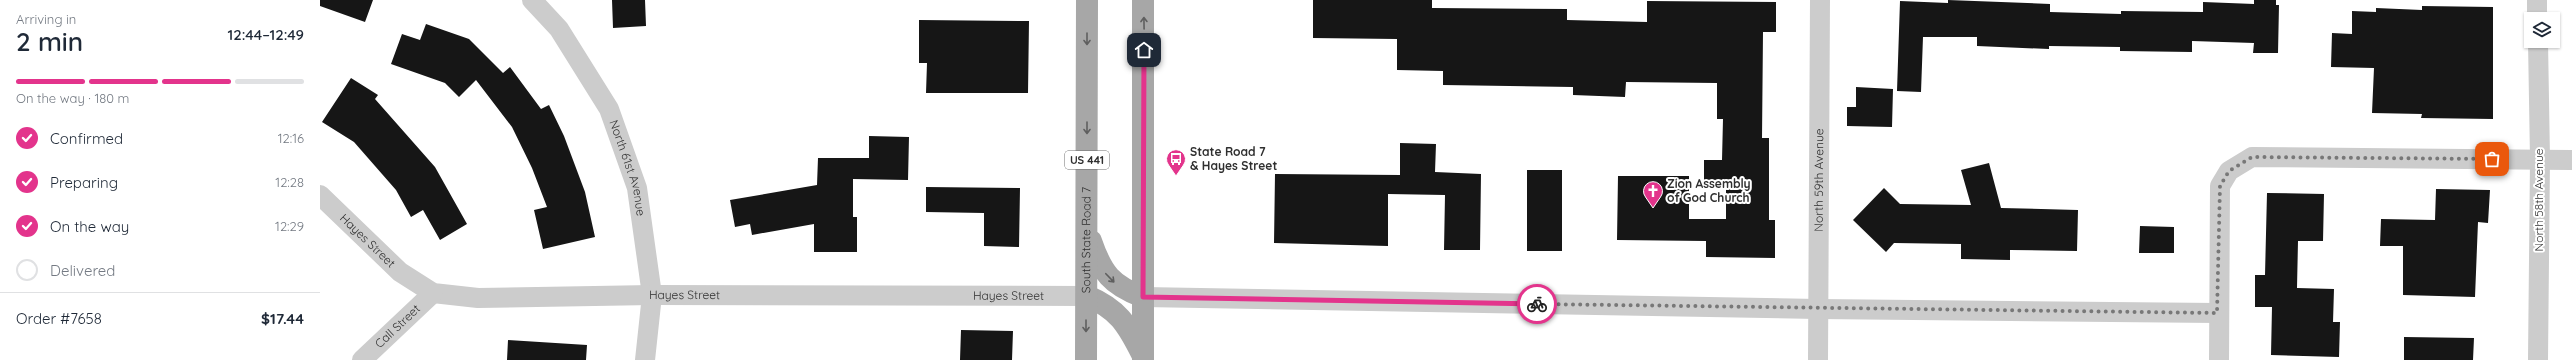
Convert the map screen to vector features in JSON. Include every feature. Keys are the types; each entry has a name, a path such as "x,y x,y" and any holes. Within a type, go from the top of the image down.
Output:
{"main road":[{"name":"South State Road 7","path":"1086,360 1087,0"},
{"path":"1143,0 1143,358"},
{"path":"1087,231 1097,260 1108,278 1125,290 1143,297"},
{"path":"1087,296 1104,303 1119,316 1131,332 1143,358"}],"street":[{"name":"North 61st Avenue","path":"532,0 559,29 609,109 637,188 652,295 645,360"},
{"name":"North 59th Avenue","path":"1818,360 1820,0"},
{"path":"2537,0 2537,12"},
{"name":"North 58th Avenue","path":"2538,48 2540,159 2538,360"},
{"path":"2218,360 2217,313 2220,186 2229,171 2252,157 2572,160"},
{"name":"Hayes Street","path":"320,195 400,272 433,293 478,298 652,295 1087,296"},
{"name":"Call Street","path":"362,360 433,293"},
{"path":"1143,297 1818,309 2217,313"}],"building":[{"path":"320,0 373,0 365,22 320,6"},
{"path":"612,0 645,0 646,26 613,28"},
{"path":"1313,0 1432,0 1432,8 1567,9 1567,20 1647,22 1647,1 1776,2 1776,32 1763,32 1762,138 1769,138 1769,220 1775,220 1775,258 1706,257 1706,241 1617,240 1618,176 1689,176 1689,219 1726,219 1726,182 1704,182 1704,160 1722,160 1723,119 1717,119 1717,83 1626,82 1625,97 1573,95 1573,87 1443,85 1443,71 1397,70 1397,39 1313,38"},
{"path":"1948,0 2050,4 2050,12 2121,14 2121,11 2203,12 2203,2 2254,4 2254,0 2276,0 2276,5 2279,5 2278,53 2253,53 2254,43 2192,41 2192,52 2120,51 2120,47 2049,46 2049,49 1977,46 1977,37 1923,37 1921,92 1897,91 1900,1 1948,3"},
{"path":"2422,6 2493,7 2493,119 2421,118 2422,114 2372,113 2374,68 2331,67 2332,33 2352,34 2352,11 2376,12 2376,8 2422,10"},
{"path":"919,20 1029,21 1028,93 926,93 927,63 919,63"},
{"path":"426,24 469,39 503,73 510,67 541,109 549,105 564,136 585,192 595,237 543,249 534,210 547,207 532,168 512,127 476,80 459,97 445,83 391,64 402,34 420,40"},
{"path":"351,78 378,95 375,99 435,167 467,224 440,240 423,210 411,217 396,190 354,142 322,122"},
{"path":"1856,87 1893,89 1892,127 1847,126 1847,107 1856,107"},
{"path":"869,136 909,137 908,180 853,179 853,217 857,217 857,252 814,252 814,224 752,235 750,224 735,227 730,200 817,185 818,158 869,158"},
{"path":"1400,143 1436,144 1435,172 1481,174 1480,250 1444,250 1445,195 1388,194 1388,246 1274,243 1275,174 1400,175"},
{"path":"1989,163 2001,208 2078,210 2077,251 2010,250 2010,260 1961,259 1961,244 1894,243 1886,252 1853,220 1884,188 1900,204 1971,205 1961,170"},
{"path":"1527,170 1562,170 1562,251 1527,251"},
{"path":"926,187 1020,188 1019,247 984,246 984,213 926,212"},
{"path":"2436,189 2490,190 2488,223 2478,222 2475,297 2403,295 2403,246 2380,246 2381,219 2435,220"},
{"path":"2267,193 2324,194 2323,241 2298,241 2297,288 2334,289 2333,322 2340,322 2339,357 2271,355 2272,307 2255,307 2255,275 2265,275"},
{"path":"2140,226 2174,227 2174,253 2139,253"},
{"path":"961,330 1013,331 1012,360 960,360"},
{"path":"2404,337 2474,338 2473,360 2404,360"},
{"path":"508,340 587,345 586,360 507,360"}],"way so far":[{"path":"1537,304 1818,309 2217,313 2220,186 2229,171 2252,157 2492,159"}],"place":[{"name":"State Road 7 & Hayes Street","path":"1176,176"},
{"name":"Zion Assembly of God Church","path":"1653,208"}],"route":[{"path":"1144,50 1143,297 1537,304"}]}
